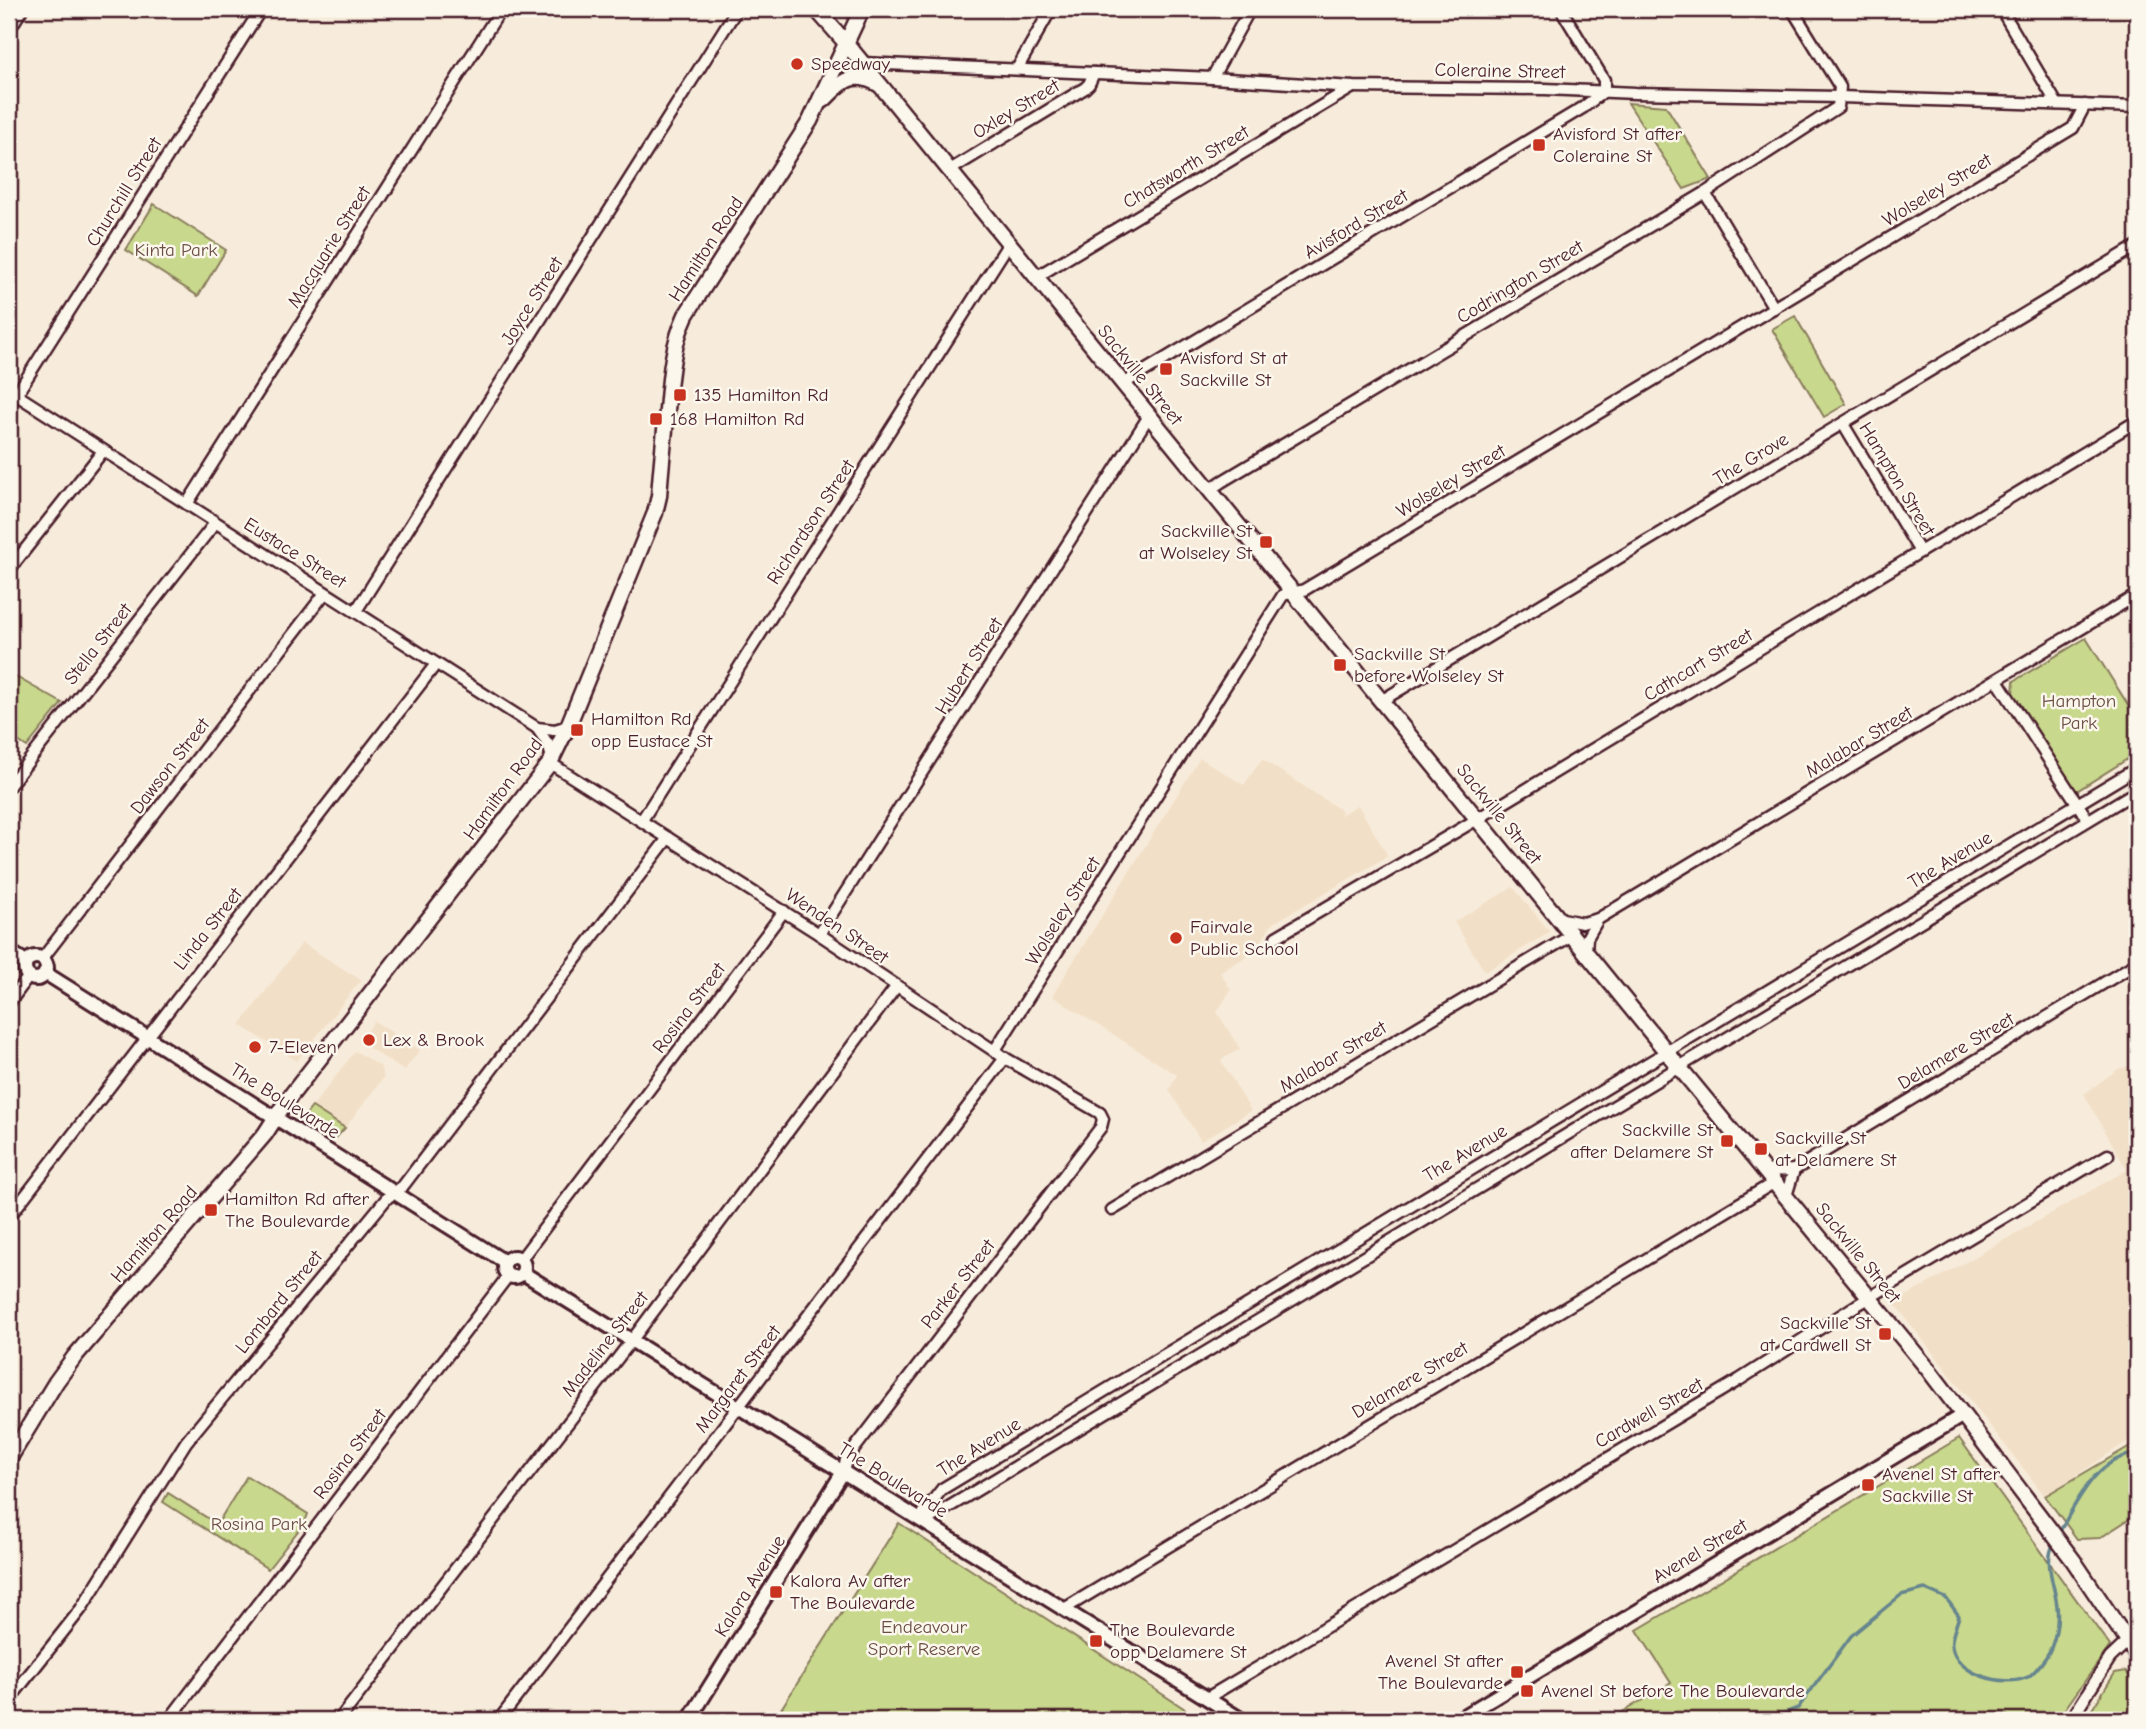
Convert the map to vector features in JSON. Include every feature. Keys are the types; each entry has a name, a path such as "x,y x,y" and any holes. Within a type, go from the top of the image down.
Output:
{"main road":[{"name":"Sackville Street","path":"816,9 1963,1415 2073,1560 2137,1655"},
{"name":"Hamilton Road","path":"9,1459 55,1382 75,1356 265,1134 422,925 551,761 568,726 655,513 659,496 670,371 680,328 693,303 810,121 862,9"},
{"path":"810,121 825,99 852,77 862,77 879,84"}],"street":[{"path":"9,30 22,9"},
{"name":"Churchill Street","path":"13,392 261,9"},
{"name":"Macquarie Street","path":"187,504 501,9"},
{"name":"Joyce Street","path":"356,611 737,9"},
{"path":"1017,69 1051,9"},
{"path":"1212,78 1250,9"},
{"path":"1561,9 1604,80 1604,91"},
{"path":"1793,9 1840,87 1840,97"},
{"path":"2001,9 2057,104"},
{"name":"Coleraine Street","path":"862,63 1212,78 1353,87 1840,97 2137,107"},
{"name":"Oxley Street","path":"950,170 1085,88 1094,73"},
{"name":"Chatsworth Street","path":"1036,276 1353,87"},
{"name":"Avisford Street","path":"1123,384 1572,114 1604,91"},
{"name":"Codrington Street","path":"1209,490 1705,193 1839,107 1840,97"},
{"name":"Wolseley Street","path":"995,1050 1283,596 1304,590 2073,128 2085,105"},
{"path":"1705,193 1774,308"},
{"name":"Richardson Street","path":"642,820 1009,243"},
{"name":"The Grove","path":"1381,701 2137,246"},
{"name":"Eustace Street","path":"13,392 537,728"},
{"name":"Hubert Street","path":"819,934 1149,416"},
{"name":"Cathcart Street","path":"1276,937 2137,421"},
{"name":"Hampton Street","path":"1843,424 1920,552"},
{"path":"9,570 103,451"},
{"name":"Stella Street","path":"9,786 215,523"},
{"name":"Dawson Street","path":"42,959 325,593"},
{"name":"Malabar Street","path":"1598,919 2137,595"},
{"name":"Linda Street","path":"9,1217 436,664"},
{"path":"1997,680 2088,820"},
{"path":"537,728 555,730 568,726"},
{"path":"537,728 548,744 551,761"},
{"name":"Wenden Street","path":"551,761 1005,1058 1100,1113 1103,1119"},
{"name":"The Avenue","path":"924,1522 924,1513 942,1489 2137,768"},
{"name":"The Avenue","path":"924,1522 2137,791"},
{"name":"Lombard Street","path":"9,1700 80,1609 186,1442 387,1198 403,1186 668,838"},
{"name":"Rosina Street","path":"521,1259 783,911"},
{"path":"1558,918 1582,923 1598,919"},
{"path":"1586,952 1587,938 1598,919"},
{"name":"Malabar Street","path":"1112,1210 1572,935"},
{"path":"9,951 26,962"},
{"path":"33,957 42,959 46,967 45,973 36,978 29,976 25,971 26,962 33,957"},
{"name":"Delamere Street","path":"1064,1609 1770,1177 1794,1170 2137,962"},
{"name":"The Boulevarde","path":"45,973 505,1262"},
{"path":"9,1003 29,976"},
{"name":"Madeline Street","path":"339,1720 896,987"},
{"name":"Margaret Street","path":"499,1720 1005,1058"},
{"name":"Parker Street","path":"843,1472 846,1460 1101,1127 1103,1119"},
{"name":"Cardwell Street","path":"1207,1698 1739,1380 1869,1298 2108,1155"},
{"path":"1787,1196 1794,1170"},
{"path":"510,1257 521,1259 523,1273 515,1278 508,1276 504,1268 505,1262 510,1257"},
{"name":"The Boulevarde","path":"523,1273 1242,1720"},
{"name":"Rosina Street","path":"169,1720 508,1276"},
{"name":"Avenel Street","path":"1457,1720 1963,1415"},
{"name":"Kalora Avenue","path":"689,1720 843,1472"},
{"path":"2071,1720 2110,1658 2128,1642"}],"shaded area":[{"name":"Fairvale Public School","path":"1200,758 1244,785 1262,759 1342,811 1340,815 1358,805 1388,856 1272,924 1255,952 1220,972 1231,990 1217,1012 1240,1049 1221,1060 1251,1111 1201,1141 1169,1090 1177,1075 1052,996"},
{"path":"1513,887 1550,932 1485,972 1454,922"},
{"path":"302,943 361,980 297,1061 240,1025"},
{"path":"374,1021 420,1050 404,1071 360,1042"},
{"path":"355,1051 380,1066 384,1077 345,1128 312,1107"},
{"path":"2137,1064 2137,1437 2045,1496 1894,1303 2127,1170 2084,1094 2118,1069"}],"green space":[{"path":"1628,103 1666,106 1711,179 1684,189"},
{"name":"Kinta Park","path":"154,204 226,250 198,296 126,250"},
{"path":"1795,316 1846,404 1824,417 1772,329"},
{"name":"Hampton Park","path":"2086,638 2137,719 2137,753 2075,792 2013,693 2014,681"},
{"path":"9,673 62,703 27,747 9,735"},
{"path":"312,1107 345,1128 336,1138 304,1117"},
{"path":"1959,1438 2110,1646 2057,1720 2015,1720 2002,1712 1996,1720 1609,1720 1671,1683 1637,1630"},
{"path":"2137,1442 2137,1514 2100,1538 2077,1539 2045,1496"},
{"name":"Rosina Park","path":"247,1476 308,1514 305,1522 268,1569 163,1502 168,1493 217,1524"},
{"name":"Endeavour Sport Reserve","path":"899,1523 1202,1720 774,1720"},
{"path":"2126,1671 2137,1689 2137,1720 2086,1719 2115,1673"}],"waterway":[{"path":"2059,1533 2081,1495 2099,1472 2110,1463 2137,1454"},
{"path":"1766,1720 1798,1708 1851,1636 1901,1595 1925,1589 1946,1598 1959,1616 1952,1647 1962,1665 1994,1679 2007,1681 2028,1677 2046,1657 2056,1633 2057,1606 2050,1566 2054,1543"}],"place":[{"name":"Speedway","path":"797,64"},
{"name":"Avisford St after Coleraine St","path":"1539,145"},
{"name":"Avisford St at Sackville St","path":"1166,369"},
{"name":"135 Hamilton Rd","path":"680,395"},
{"name":"168 Hamilton Rd","path":"656,419"},
{"name":"Sackville St at Wolseley St","path":"1266,542"},
{"name":"Sackville St before Wolseley St","path":"1340,665"},
{"name":"Hamilton Rd opp Eustace St","path":"577,730"},
{"name":"Fairvale Public School","path":"1176,938"},
{"name":"Lex & Brook","path":"369,1040"},
{"name":"7-Eleven","path":"255,1047"},
{"name":"Sackville St after Delamere St","path":"1727,1141"},
{"name":"Sackville St at Delamere St","path":"1761,1149"},
{"name":"Hamilton Rd after The Boulevarde","path":"211,1210"},
{"name":"Sackville St at Cardwell St","path":"1885,1334"},
{"name":"Avenel St after Sackville St","path":"1868,1485"},
{"name":"Kalora Av after The Boulevarde","path":"776,1592"},
{"name":"The Boulevarde opp Delamere St","path":"1096,1641"},
{"name":"Avenel St after The Boulevarde","path":"1517,1672"},
{"name":"Avenel St before The Boulevarde","path":"1527,1691"}]}
